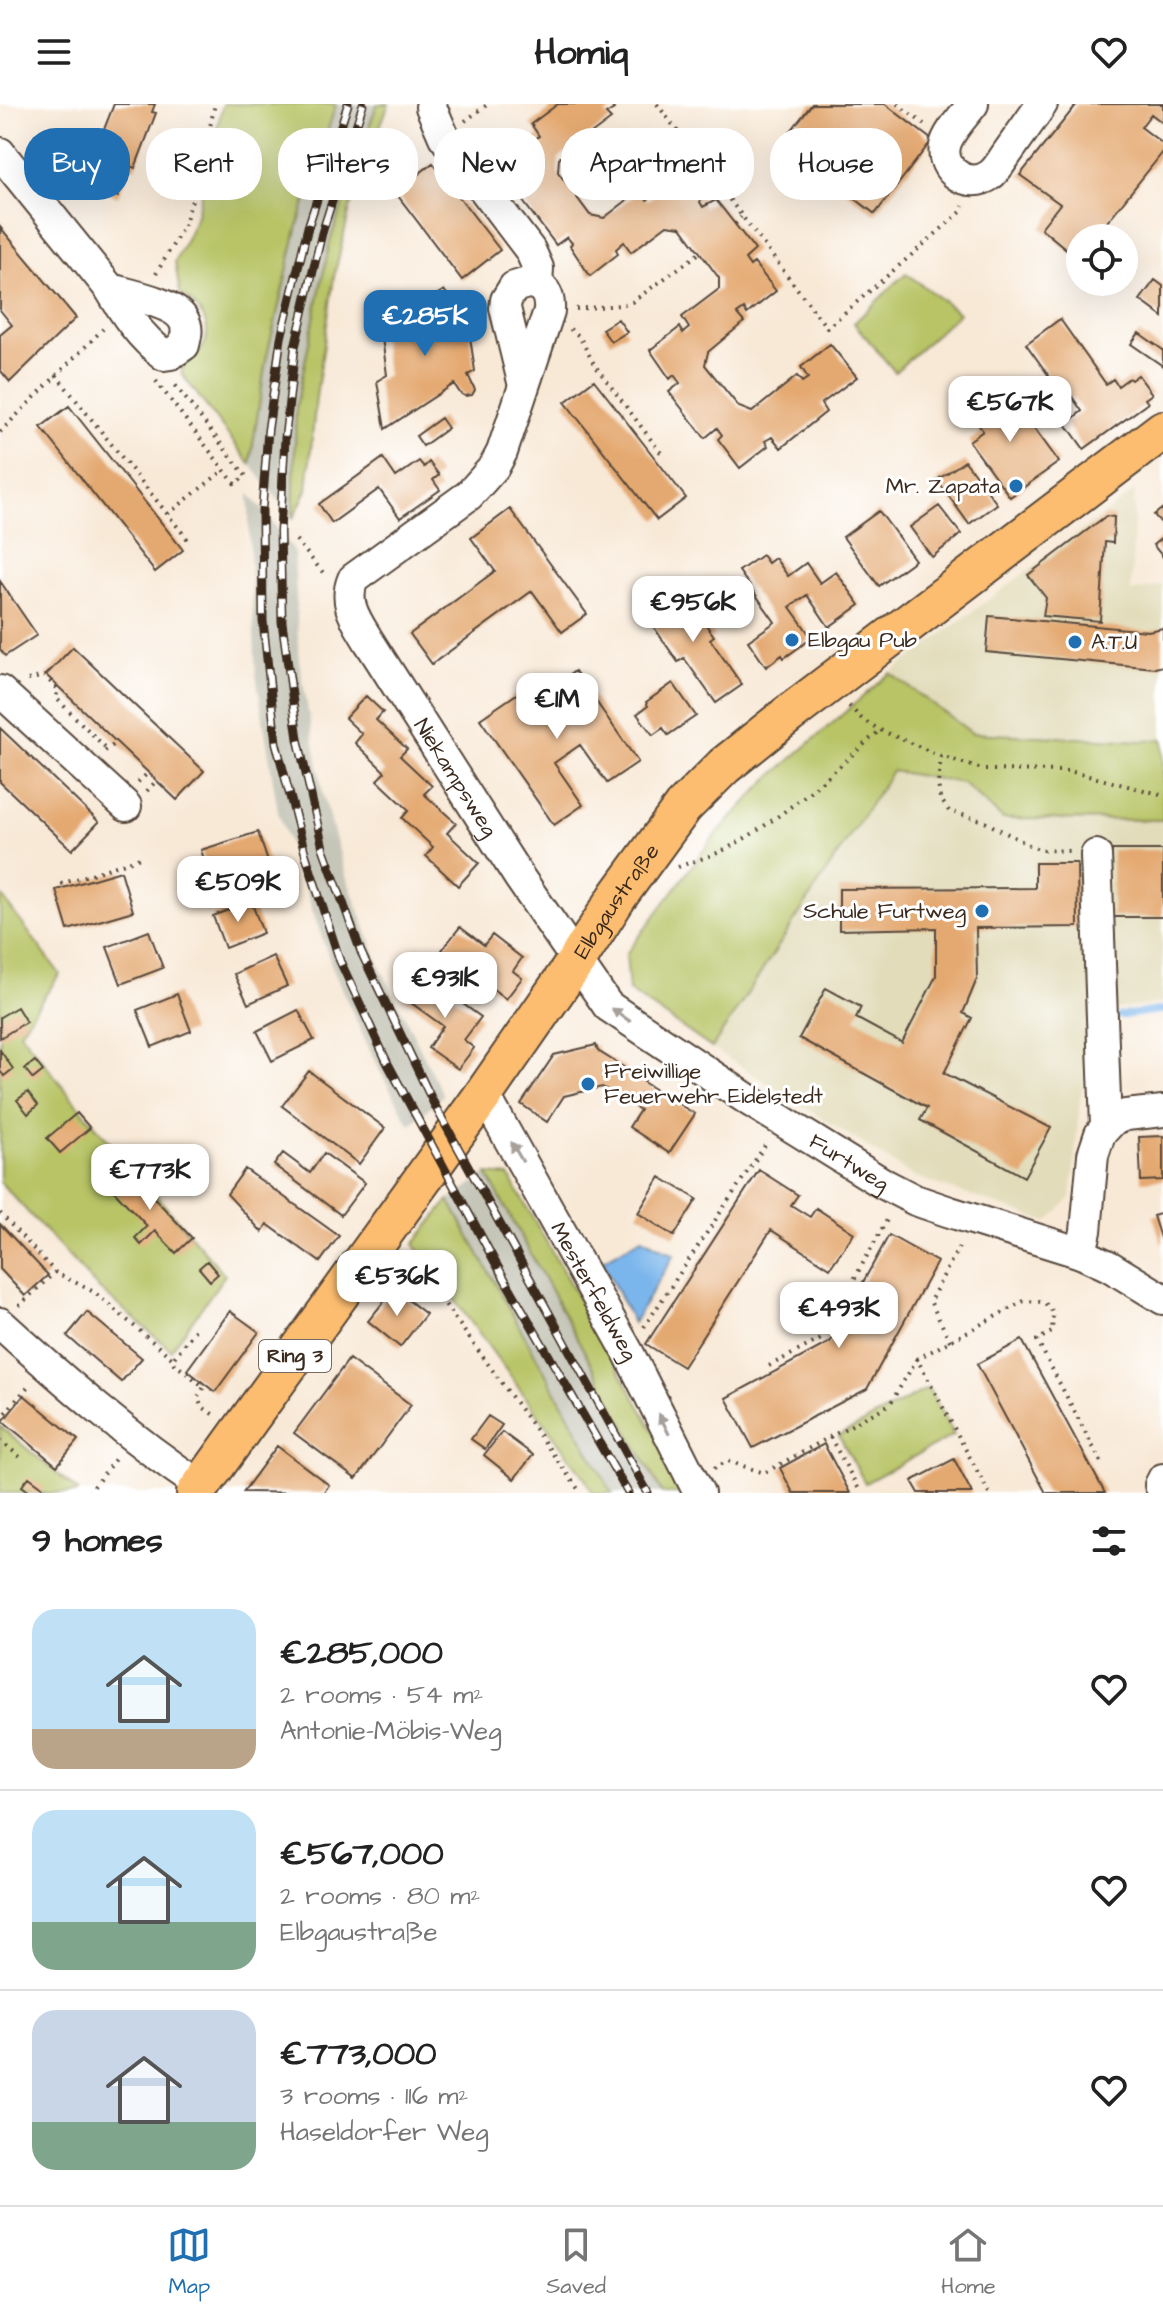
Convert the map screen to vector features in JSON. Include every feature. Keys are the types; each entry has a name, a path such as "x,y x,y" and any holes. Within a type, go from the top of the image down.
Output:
{"main road":[{"name":"Elbgaustraße","path":"198,1489 484,1094 646,855 683,807 724,766 889,636 1163,430"}],"street":[{"path":"973,104 947,141 945,159 958,177 971,180 982,179 995,170 1042,104"},
{"path":"339,585 353,579 469,495 482,482 502,452 524,386 505,308 514,287 524,283 537,285 538,268 530,250 444,137 431,107"},
{"path":"0,153 110,289"},
{"name":"Niekampsweg","path":"339,585 368,640 519,877 577,960"},
{"path":"10,687 137,798"},
{"path":"1096,855 1106,1126"},
{"name":"Furtweg","path":"577,960 608,1006 761,1108 895,1190 950,1212 1081,1253 1163,1299"},
{"name":"Mesterfeldweg","path":"484,1094 628,1352 695,1486"},
{"path":"1081,1253 1095,1144 1106,1126 1126,1115 1163,1111"},
{"path":"5,1319 47,1366 198,1489"}],"path":[{"path":"153,280 184,226 198,181 215,104"},
{"path":"657,104 827,328 961,212 971,180"},
{"path":"897,104 947,141"},
{"path":"735,224 741,217"},
{"path":"565,310 632,302 701,252"},
{"path":"0,432 109,322"},
{"path":"560,325 574,330 579,336 594,364 661,453"},
{"path":"154,378 235,484 246,476 165,372"},
{"path":"56,375 189,541"},
{"path":"168,514 224,470"},
{"path":"296,540 339,585"},
{"path":"10,687 44,676 58,689 56,698 112,746"},
{"path":"845,701 862,719 880,730 941,756 985,770 1069,771 1163,795"},
{"path":"676,868 722,851 767,823 830,775 880,730"},
{"path":"941,756 940,798 949,811 983,821 1042,850 1090,851 1096,855"},
{"path":"137,798 156,781"},
{"path":"61,884 143,857"},
{"path":"628,1352 769,1139"},
{"path":"0,1213 55,1272 94,1292 204,1387 198,1397 201,1406 224,1422"},
{"path":"769,1366 821,1339 889,1215"},
{"path":"950,1341 930,1301 963,1239"},
{"path":"402,1245 581,1493"},
{"path":"5,1319 55,1272"},
{"path":"695,1486 728,1461 764,1473 890,1404 917,1359 1024,1301 1044,1302 1053,1312 1052,1332 1037,1340 1102,1464"},
{"path":"173,1359 195,1330"},
{"path":"917,1359 989,1493"},
{"path":"0,1419 35,1378"},
{"path":"830,1437 861,1493"},
{"path":"0,1440 20,1457"},
{"path":"89,1493 115,1459"}],"shaded area":[{"path":"336,104 377,104 369,128 329,128"},
{"path":"306,200 344,200 330,241 296,407 293,519 250,464 266,360"},
{"path":"1135,491 1131,592 1163,585 1163,739 1143,741 972,733 890,673"},
{"path":"249,493 294,550 299,660 323,794 346,876 380,966 443,1095 410,1125 377,1066 334,972 278,812 256,674"},
{"name":"Schule Furtweg","path":"892,771 963,783 1003,819 1163,820 1163,1003 1098,1012 1080,1098 1071,1198 1047,1222 913,1176 712,1048"},
{"path":"487,1174 662,1493 612,1493 449,1200"}],"green space":[{"path":"223,104 336,104 329,128 278,128 278,200 306,200 266,360 250,464 181,373 202,349 207,332 199,310 180,293 175,262 196,218 200,200 262,200 262,128 217,128"},
{"path":"377,104 389,104 379,128 369,128"},
{"path":"344,200 352,200 334,277 316,397 307,490 293,519 296,407 330,241"},
{"path":"906,273 959,313 895,372 854,323"},
{"path":"890,673 972,733 1143,741 1163,739 1163,820 1003,819 963,783 892,771 712,1048 629,991 626,954 713,838 766,781"},
{"path":"0,894 60,974 20,1032 81,1109 225,1275 171,1350 96,1286 0,1182"},
{"path":"487,1174 509,1176 689,1493 662,1493"},
{"path":"449,1200 612,1493 593,1493 414,1244"},
{"path":"928,1388 954,1435 865,1483 839,1436"},
{"path":"0,1426 78,1491 77,1493 0,1493"}],"water":[{"path":"642,1238 674,1255 633,1323 602,1261"}],"building":[{"path":"114,104 155,104 152,112 156,113 150,128 146,128 146,139 135,168 130,166 130,128 105,128"},
{"path":"558,104 609,104 614,109 606,114 611,119 599,128 561,128 558,172 561,176 561,200 579,200 590,215 604,218 627,200 701,200 703,207 716,200 755,250 745,259 750,266 754,263 776,291 747,314 744,309 737,314 744,322 708,352 705,365 739,407 752,412 797,376 802,382 808,378 801,367 830,344 857,377 821,404 826,412 781,448 772,437 765,441 768,446 740,468 718,439 722,435 717,428 705,438 669,392 680,383 674,375 670,379 650,350 680,327 683,333 689,328 682,317 719,289 719,278 681,227 667,225 631,252 624,242 616,249 618,254 590,276 567,237 556,245 522,200 545,200 545,128 534,128 531,124"},
{"path":"812,104 885,104 932,140 902,179 902,128 793,128"},
{"path":"1077,104 1163,104 1163,123 1151,114 1141,127 1163,144 1163,152 1105,224 1066,224 1066,249 1041,228 1060,204 1020,175"},
{"path":"433,163 434,200 461,200 500,250 462,280 401,200 418,200 418,174"},
{"path":"857,200 886,200 875,214"},
{"path":"0,227 76,318 10,382 0,370 0,335 12,325 0,310"},
{"path":"1155,280 1163,286 1163,317 1140,300"},
{"path":"444,290 468,323 475,371 468,375 475,390 472,395 465,396 454,384 385,429 377,381 387,375 381,330"},
{"path":"618,319 627,332 611,342 602,329"},
{"path":"1060,319 1106,384 1113,379 1118,386 1138,375 1152,394 1145,399 1148,403 1084,449 1066,424 1082,411 1072,397 1067,401 1026,344"},
{"path":"1139,333 1163,350 1163,366 1131,344"},
{"path":"594,380 686,498 657,520 565,402"},
{"path":"1005,388 1059,462 1010,497 969,441 983,431 970,413"},
{"path":"69,406 183,550 155,572 41,427"},
{"path":"441,418 448,428 423,446 416,436"},
{"path":"383,458 396,477 419,461 424,467 429,462 439,475 433,480 440,490 400,518 379,489 332,523 319,504"},
{"path":"965,461 997,504 969,524 937,480"},
{"path":"939,506 961,534 932,557 910,527"},
{"path":"1163,508 1163,525 1154,515"},
{"path":"510,509 587,614 562,632 532,591 432,664 410,634 495,571 471,538"},
{"path":"879,511 915,560 879,586 843,537"},
{"path":"1106,516 1114,517 1113,543 1105,542 1100,621 1043,616 1046,598 1028,575"},
{"path":"1163,537 1163,557 1153,545"},
{"path":"762,555 768,563 775,558 788,576 806,563 820,583 836,572 860,605 829,627 807,595 790,607 812,638 766,667 748,641 775,622 739,571"},
{"path":"0,581 37,635 5,656 0,649"},
{"path":"680,588 714,636 710,639 742,685 716,703 684,658 678,662 644,613"},
{"name":"A.T.U","path":"989,616 1148,631 1163,628 1163,666 1155,668 986,652"},
{"path":"73,647 204,771 177,800 46,675"},
{"path":"575,671 638,762 607,783 580,745 554,763 583,805 554,825 480,719 521,691 530,703"},
{"path":"673,683 696,716 668,735 663,728 653,735 637,714 648,706 646,702"},
{"path":"366,696 383,712 376,720 407,749 400,756 432,786 424,794 456,823 447,833 479,863 458,886 426,856 433,847 402,818 409,810 377,780 385,772 355,743 362,734 345,718"},
{"path":"0,728 99,822 72,850 0,782"},
{"path":"258,832 270,868 237,878 236,873 211,881 201,850"},
{"path":"1112,850 1163,850 1163,917 1112,917"},
{"path":"1035,863 1077,863 1078,927 976,928 977,979 963,1013 972,1018 944,1073 1051,1128 1024,1177 920,1120 927,1108 799,1038 826,988 861,1007 856,1018 902,1043 936,976 936,928 839,930 839,889 1035,888"},
{"path":"121,871 133,911 68,930 56,890"},
{"path":"251,901 263,933 225,948 213,916"},
{"path":"460,927 484,945 492,935 522,958 513,971 522,978 506,999 442,950"},
{"path":"149,931 163,968 121,984 107,947"},
{"path":"273,956 287,986 248,1004 234,974"},
{"path":"420,973 481,1017 464,1040 474,1048 458,1069 428,1048 443,1026 403,997"},
{"path":"177,994 191,1031 152,1047 137,1010"},
{"path":"17,1007 26,1022 0,1038 0,1017"},
{"path":"298,1010 314,1040 272,1061 257,1031"},
{"name":"Freiwillige Feuerwehr Eidelstedt","path":"596,1045 598,1051 695,1114 669,1153 629,1127 640,1110 602,1087 564,1096 547,1122 521,1104 554,1055"},
{"path":"0,1050 13,1069 4,1076 0,1071"},
{"path":"35,1061 43,1071 33,1079 25,1069"},
{"path":"309,1071 385,1128 359,1164 282,1106"},
{"path":"28,1092 38,1105 28,1114 17,1100"},
{"path":"77,1113 90,1128 60,1153 47,1138"},
{"path":"1163,1136 1163,1180 1141,1181 1139,1137"},
{"path":"283,1153 310,1173 324,1153 365,1183 341,1215 274,1165"},
{"path":"125,1167 192,1238 176,1253 155,1231 141,1245 135,1238 147,1226 114,1191 120,1185 113,1178"},
{"path":"245,1169 339,1236 320,1262 267,1224 262,1232 227,1194"},
{"path":"759,1170 798,1195 791,1205 810,1217 816,1208 854,1233 830,1268 771,1230 683,1367 646,1344"},
{"path":"660,1177 697,1199 674,1236 638,1213"},
{"path":"1163,1213 1163,1244 1162,1244 1153,1216"},
{"path":"0,1224 48,1275 25,1296 0,1269"},
{"path":"889,1235 937,1262 867,1389 753,1448 726,1398 830,1342"},
{"path":"207,1261 218,1274 210,1281 199,1268"},
{"path":"394,1289 426,1314 400,1347 368,1321"},
{"path":"230,1311 259,1332 215,1392 187,1370"},
{"path":"87,1312 142,1358 121,1382 67,1336"},
{"path":"1022,1340 1105,1493 1046,1493 977,1364"},
{"path":"349,1359 411,1405 356,1479 294,1433"},
{"path":"24,1395 78,1440 57,1466 3,1421"},
{"path":"488,1416 502,1425 485,1449 471,1439"},
{"path":"502,1432 533,1455 514,1479 484,1455"},
{"path":"824,1444 850,1493 793,1493 780,1468"},
{"path":"277,1446 329,1485 323,1493 243,1492"},
{"path":"954,1459 972,1493 919,1493 912,1481"},
{"path":"29,1477 44,1488 40,1493 31,1493 22,1486"}],"waterway":[{"path":"1120,1016 1163,1010"}],"railway":[{"path":"348,104 308,227 281,338 268,430 262,510 263,621 276,743 305,853 340,961 388,1064 495,1262 628,1493"},
{"path":"363,104 322,233 295,347 285,438 280,532 282,622 298,739 323,848 361,952 434,1104 648,1493"}],"place":[{"name":"Mr. Zapata","path":"1016,486"},
{"name":"Elbgau Pub","path":"792,640"},
{"name":"A.T.U","path":"1075,642"},
{"name":"Schule Furtweg","path":"982,911"},
{"name":"Freiwillige Feuerwehr Eidelstedt","path":"588,1084"}]}
